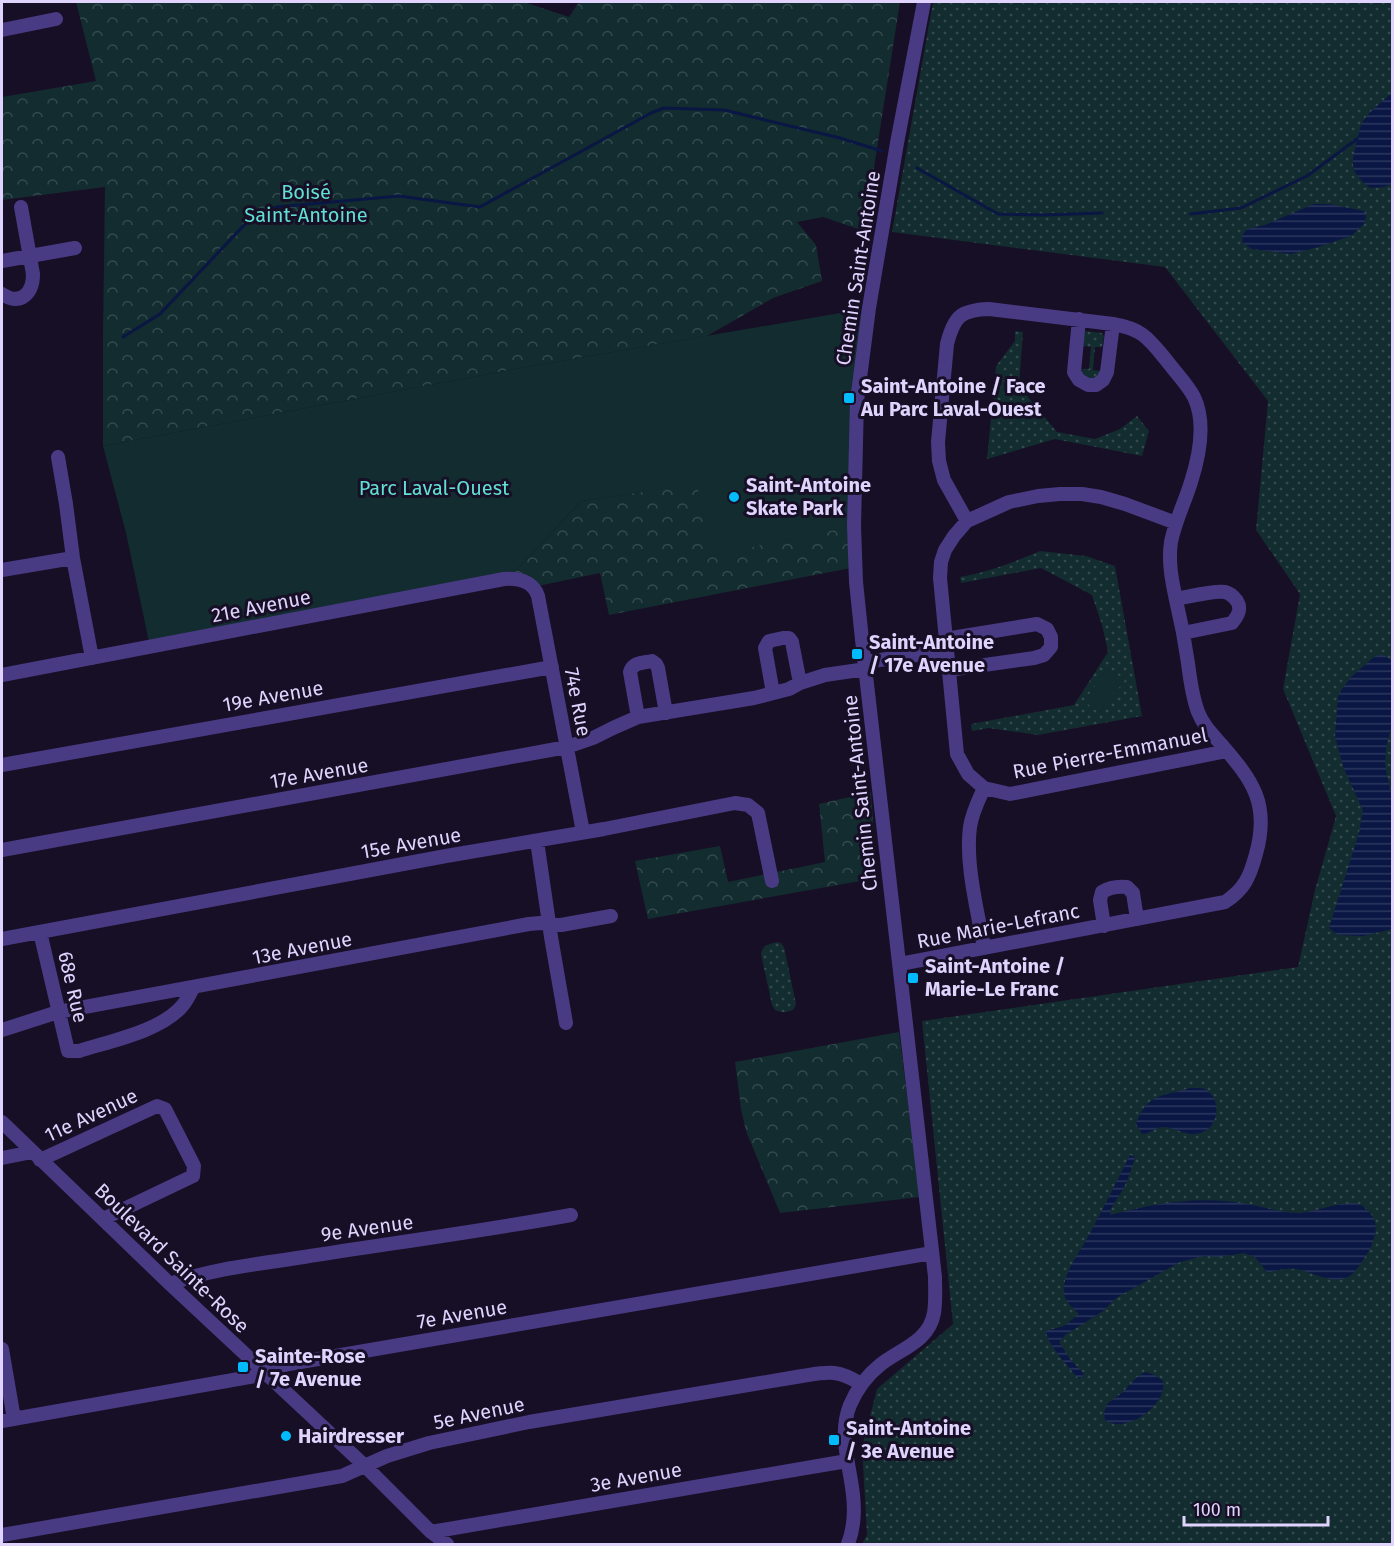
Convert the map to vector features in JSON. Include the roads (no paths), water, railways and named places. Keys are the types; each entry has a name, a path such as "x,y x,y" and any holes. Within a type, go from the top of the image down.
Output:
{"street":[{"name":"Chemin Saint-Antoine","path":"848,1545 853,1529 855,1508 845,1441 845,1424 849,1406 861,1384 879,1366 921,1339 934,1315 935,1297 932,1253 856,582 854,526 857,401 869,308 924,2"},
{"path":"2,30 56,19"},
{"path":"2,294 10,299 22,298 30,291 33,282 21,207"},
{"path":"2,261 75,248"},
{"name":"Rue Marie-Lefranc","path":"900,964 1225,902 1238,893 1246,881 1254,864 1262,829 1257,795 1250,778 1206,727 1198,714 1194,700 1184,633 1170,571 1170,554 1176,523 1191,482 1196,459 1200,427 1199,413 1194,399 1155,345 1130,326 989,309 971,309 959,317 950,329 946,344 939,461 944,480 967,521"},
{"path":"1079,319 1074,372 1079,380 1088,385 1096,385 1103,380 1107,372 1113,324"},
{"path":"58,457 92,658"},
{"path":"984,948 969,851 971,820 984,788 968,774 957,754 940,578 945,549 967,521 1009,502 1038,496 1082,494 1101,497 1176,523"},
{"path":"2,570 74,558"},
{"name":"21e Avenue","path":"2,675 504,579 528,583"},
{"name":"74e Rue","path":"528,583 536,590 538,596 583,832"},
{"path":"1176,599 1227,592 1235,598 1239,606 1238,615 1232,623 1184,633"},
{"path":"946,645 1037,624 1047,628 1051,637 1051,647 1044,655 949,670"},
{"path":"773,693 765,648 769,641 789,638 792,642 800,682"},
{"name":"17e Avenue","path":"2,850 567,747 593,738 638,717 773,693 825,675 946,645"},
{"path":"638,717 630,672 635,664 652,661 658,668 666,713"},
{"name":"19e Avenue","path":"2,765 552,667"},
{"name":"Rue Pierre-Emmanuel","path":"984,788 1010,794 1227,751"},
{"name":"15e Avenue","path":"2,939 735,803 748,805 758,813 771,880"},
{"path":"537,841 548,924 566,1023"},
{"name":"Rue Marie-Lefranc","path":"1104,926 1100,900 1102,892 1109,888 1127,887 1133,893 1137,919"},
{"name":"13e Avenue","path":"2,1030 58,1012 529,924 561,925 611,916"},
{"name":"68e Rue","path":"40,932 68,1051 79,1052 154,1027 183,1005 193,988"},
{"name":"11e Avenue","path":"2,1158 36,1156 157,1106 165,1109 194,1166 193,1176 103,1219"},
{"name":"Boulevard Sainte-Rose","path":"2,1122 447,1545"},
{"name":"9e Avenue","path":"170,1284 222,1270 496,1229 571,1215"},
{"name":"7e Avenue","path":"8,1420 267,1374 277,1367 289,1364 932,1253"},
{"path":"2,1349 8,1420"},
{"name":"5e Avenue","path":"2,1535 342,1476 387,1456 429,1443 530,1422 833,1372 848,1376 861,1384"},
{"name":"3e Avenue","path":"431,1532 847,1461"}],"waterway":[{"path":"123,337 160,314 249,220 276,207 399,196 480,207 664,108 724,110 840,138 882,151"},
{"path":"1191,214 1241,208 1307,176 1357,139"},
{"path":"917,168 998,214 1102,213"}],"place":[{"name":"Saint-Antoine / Face Au Parc Laval-Ouest","path":"849,398"},
{"name":"Saint-Antoine Skate Park","path":"734,497"},
{"name":"Saint-Antoine / 17e Avenue","path":"857,654"},
{"name":"Saint-Antoine / Marie-Le Franc","path":"913,978"},
{"name":"Sainte-Rose / 7e Avenue","path":"243,1367"},
{"name":"Hairdresser","path":"286,1436"},
{"name":"Saint-Antoine / 3e Avenue","path":"834,1440"}],"park label":[{"name":"Boisé Saint-Antoine","path":"306,204"},
{"name":"Parc Laval-Ouest","path":"434,488"}]}
